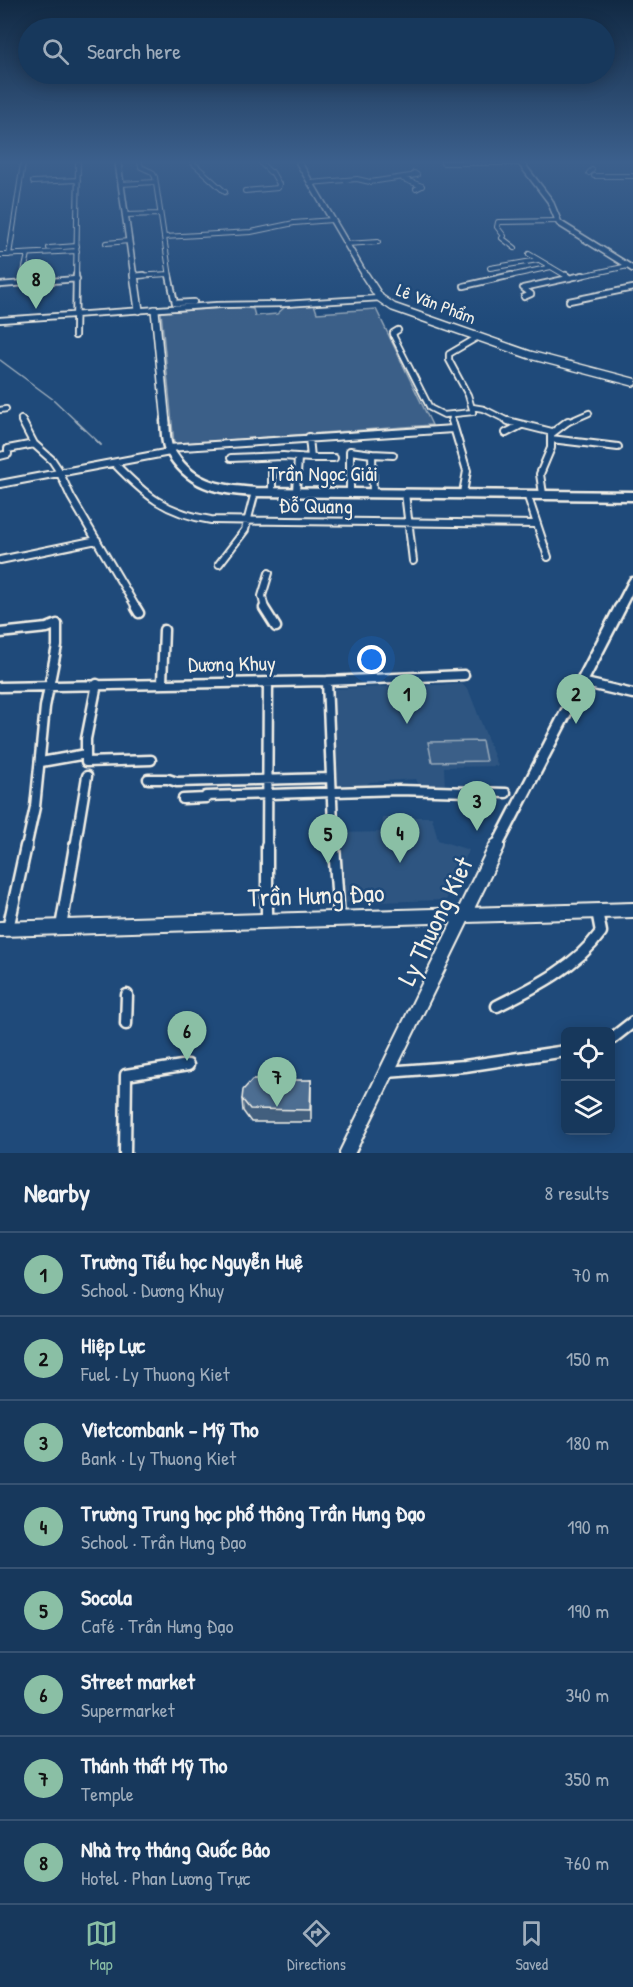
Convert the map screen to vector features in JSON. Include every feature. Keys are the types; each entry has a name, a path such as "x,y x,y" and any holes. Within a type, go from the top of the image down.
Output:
{"street":[{"path":"9,255 15,217"},
{"path":"75,336 77,217"},
{"path":"126,217 139,310"},
{"path":"160,217 175,303 195,302 196,307"},
{"name":"Lê Văn Phẩm","path":"330,217 380,297 393,307 530,355 633,382"},
{"path":"556,217 558,221"},
{"path":"164,237 251,232 299,223 332,220"},
{"path":"515,248 502,238 504,236 497,227 498,222 558,221 630,268"},
{"path":"106,243 129,241"},
{"path":"346,244 378,242"},
{"path":"49,248 77,249"},
{"path":"0,255 77,249"},
{"path":"22,284 28,254"},
{"path":"509,261 531,255 570,278"},
{"path":"490,268 538,260"},
{"path":"464,286 551,267"},
{"path":"524,297 531,293 524,288 630,268"},
{"path":"135,276 169,274"},
{"path":"0,285 77,279"},
{"path":"569,301 633,288"},
{"path":"0,320 154,309 298,304 380,297"},
{"path":"154,309 169,450"},
{"path":"398,330 393,333 394,337 430,408 435,413 452,415 472,413 472,407 448,356 478,337"},
{"path":"472,407 484,409 506,421 552,432"},
{"path":"543,494 540,474 551,448 552,432 567,421 589,413"},
{"path":"452,415 453,429 466,466 464,493"},
{"path":"21,418 34,444 52,460 60,473 71,496 140,613"},
{"path":"506,433 521,425"},
{"path":"0,484 114,463 169,450 309,437 453,429"},
{"path":"309,437 311,458"},
{"path":"551,439 618,447"},
{"path":"256,441 257,457"},
{"path":"0,456 8,454 8,449 34,444"},
{"name":"Trần Ngọc Giải","path":"169,450 189,473 208,486 227,490 633,496"},
{"path":"350,492 350,451 393,454"},
{"path":"372,454 373,493"},
{"path":"296,492 298,458"},
{"path":"231,459 334,458"},
{"name":"Đỗ Quang","path":"114,463 146,495 165,509 201,519 249,522 536,524"},
{"path":"272,471 272,492"},
{"path":"219,564 232,550 249,522 255,492"},
{"path":"405,493 413,561"},
{"path":"527,494 548,557"},
{"path":"0,560 97,540"},
{"path":"269,573 260,596 263,606 276,627"},
{"name":"Ly Thuong Kiet","path":"347,1153 462,915 632,586"},
{"path":"0,633 47,628 57,624 57,646 49,686 35,807 4,929"},
{"path":"162,683 165,630"},
{"name":"Dương Khuy","path":"0,687 327,681 464,675"},
{"path":"327,681 330,791 339,919"},
{"path":"267,920 268,682"},
{"path":"581,682 633,694"},
{"path":"97,684 86,739 86,762 151,760"},
{"path":"41,762 86,754"},
{"path":"61,927 87,776"},
{"path":"148,779 168,778 177,782 330,778"},
{"path":"183,799 330,791 433,790 506,793"},
{"name":"Trần Hưng Đạo","path":"4,929 633,910"},
{"path":"497,1006 549,978 587,950 601,932 597,911"},
{"path":"126,1024 127,995"},
{"path":"615,1036 633,1022"},
{"path":"387,1072 465,1066 561,1052"},
{"path":"125,1153 126,1074 188,1065"}],"shaded area":[{"path":"314,304 317,313 376,309 432,425 174,444 161,312 241,307 253,309 255,316 277,314 286,306"},
{"path":"462,684 469,691 498,766 444,767 445,787 419,786 416,779 370,782 364,786 333,786 329,689"},
{"path":"482,741 486,761 432,762 428,742"},
{"path":"382,817 432,817 438,840 469,850 446,900 339,903 334,833 384,832"}],"building":[{"path":"252,1080 311,1080 310,1110 250,1109 242,1099 243,1090"}],"waterway":[{"path":"0,360 54,400 78,423"},
{"path":"76,421 101,445"}],"place":[{"name":"Nhà trọ tháng Quốc Bảo","path":"36,309"},
{"name":"Trường Tiểu học Nguyễn Huệ","path":"407,724"},
{"name":"Hiệp Lực","path":"576,724"},
{"name":"Vietcombank - Mỹ Tho","path":"477,831"},
{"name":"Trường Trung học phổ thông Trần Hưng Đạo","path":"400,863"},
{"name":"Socola","path":"328,864"},
{"name":"Street market","path":"187,1061"},
{"name":"Thánh thất Mỹ Tho","path":"277,1107"}]}
